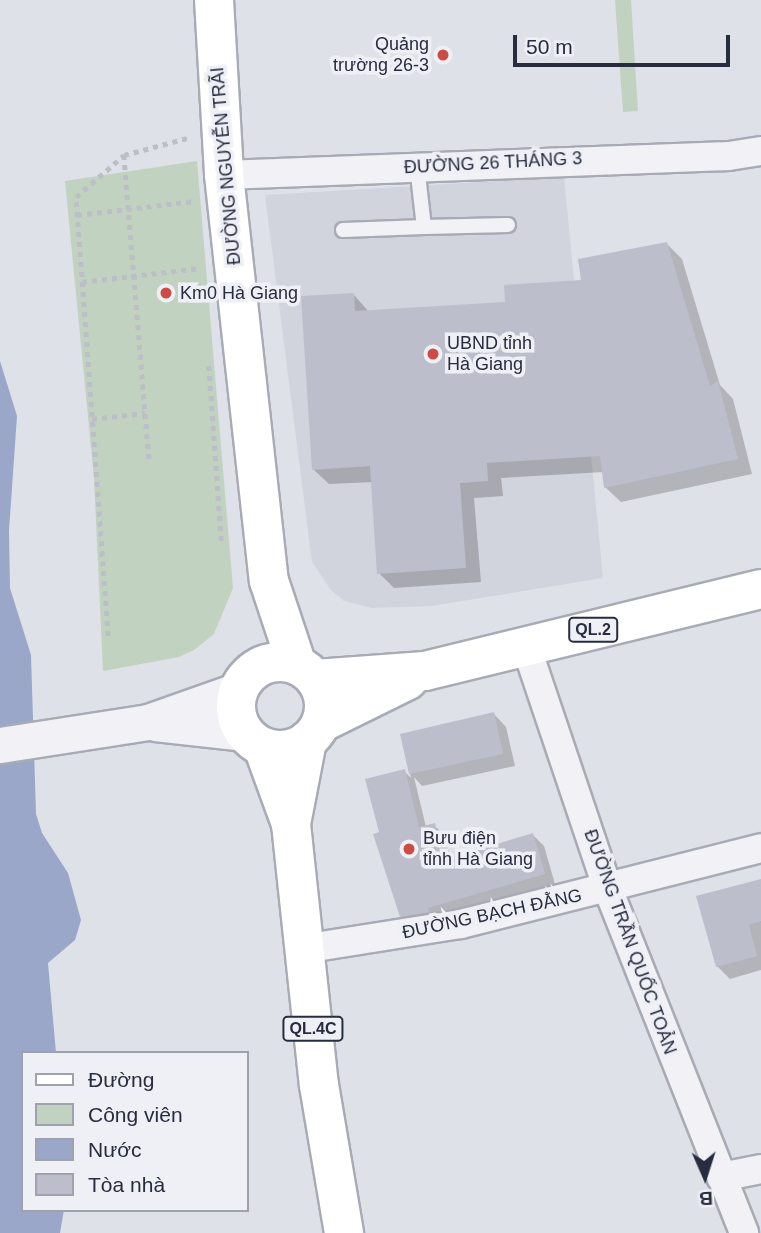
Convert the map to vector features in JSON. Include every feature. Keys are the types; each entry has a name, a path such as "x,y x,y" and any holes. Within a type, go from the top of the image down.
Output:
{"main road":[{"name":"ĐƯỜNG NGUYỄN TRÃI","path":"214,0 224,175 278,675"},
{"name":"QL.2","path":"278,675 425,671 761,589"},
{"name":"QL.2","path":"314,732 425,671"},
{"path":"278,675 324,700 314,732 286,750 254,740 236,712 278,675"},
{"name":"QL.4C","path":"291,824 314,732"},
{"name":"QL.4C","path":"254,740 291,824 303,949 344,1233"}],"street":[{"name":"ĐƯỜNG 26 THÁNG 3","path":"224,175 729,156 761,151"},
{"name":"ĐƯỜNG TRẦN QUỐC TOẢN","path":"526,646 608,889 744,1233"},
{"path":"0,745 148,722 278,675"},
{"path":"148,722 254,740"},
{"name":"ĐƯỜNG BẠCH ĐẰNG","path":"303,949 461,924 608,889 761,848"},
{"path":"721,1177 761,1169"}],"lane":[{"path":"417,166 424,228"},
{"path":"343,230 508,225"}],"path":[{"path":"108,636 76,197 124,155 221,125"},
{"path":"124,155 149,460"},
{"path":"77,215 196,201"},
{"path":"82,282 201,268"},
{"path":"92,419 145,413"}],"shaded area":[{"path":"564,177 603,578 431,606 372,608 344,601 331,590 312,562 265,195"}],"green space":[{"path":"615,0 631,0 638,111 623,112"},
{"path":"197,161 233,588 214,634 194,650 179,657 103,671 94,478 65,181"}],"water":[{"path":"0,361 17,416 9,531 10,588 31,655 36,814 42,833 68,873 81,920 75,940 48,963 56,1051 21,1051 21,1212 64,1212 60,1233 0,1233"}],"building":[{"path":"667,242 710,386 718,381 738,459 604,488 600,456 487,463 488,481 460,483 466,568 377,574 370,466 312,470 301,296 354,293 355,311 505,302 504,285 581,280 578,259"},
{"path":"494,712 503,754 409,774 400,734"},
{"path":"405,769 419,827 435,823 444,860 533,833 545,874 428,908 429,912 400,917 373,834 379,832 365,779"},
{"path":"761,879 761,921 749,925 757,956 716,967 696,896"}],"place":[{"name":"Quảng trường 26-3","path":"443,55"},
{"name":"Km0 Hà Giang","path":"166,293"},
{"name":"UBND tỉnh Hà Giang","path":"433,354"},
{"name":"Bưu điện tỉnh Hà Giang","path":"409,849"}]}
